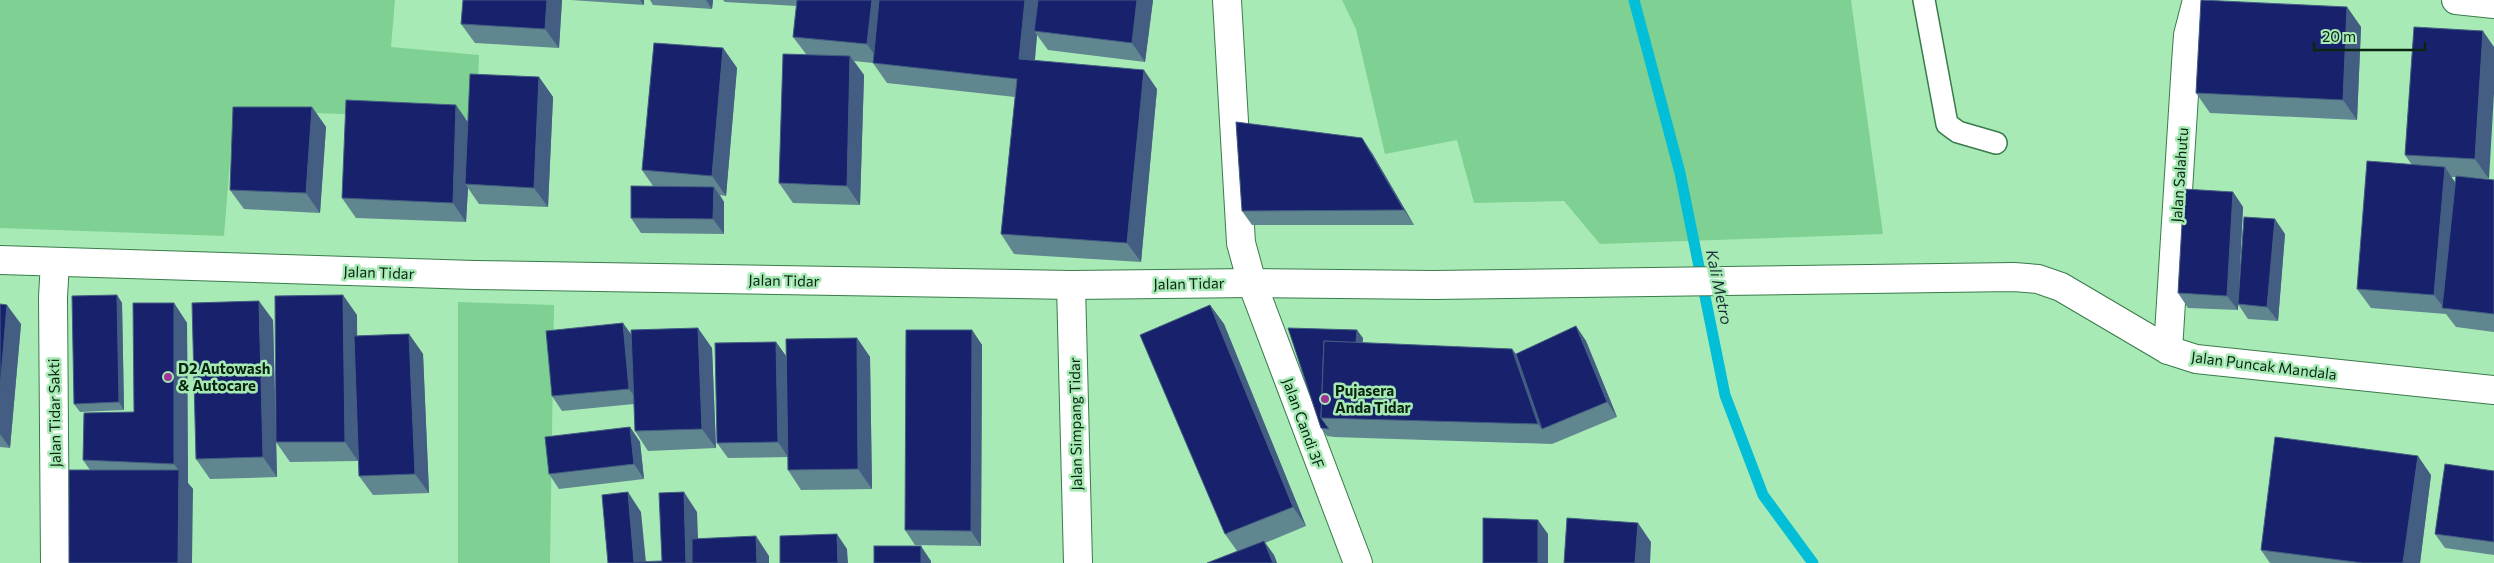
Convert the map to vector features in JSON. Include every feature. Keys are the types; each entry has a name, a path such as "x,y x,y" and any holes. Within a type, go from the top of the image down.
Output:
{"main road":[{"name":"Jalan Candi 3F","path":"1227,0 1241,243 1252,282 1358,563"},
{"name":"Jalan Salahutu","path":"2168,350 2188,44 2197,0"},
{"path":"2456,0 2494,4"},
{"name":"Jalan Tidar","path":"0,260 474,275 1071,285 1252,282 1434,285 1992,278"},
{"name":"Jalan Tidar Sakti","path":"55,262 52,297 55,563"},
{"name":"Jalan Puncak Mandala","path":"1992,278 2038,279 2061,287 2168,350 2196,359 2494,390"},
{"name":"Jalan Simpang Tidar","path":"1071,285 1078,563"}],"lane":[{"path":"1924,0 1947,124 1958,132 1996,143"}],"green space":[{"path":"0,0 395,0 391,47 479,55 477,119 234,110 224,236 0,228"},
{"path":"1342,0 1851,0 1883,234 1600,244 1564,201 1474,203 1457,140 1385,154 1356,29"},
{"path":"458,302 554,305 550,563 458,563"}],"building":[{"path":"463,0 547,0 545,29 461,24"},
{"path":"797,0 872,0 867,44 793,37"},
{"path":"879,0 1025,0 1019,59 1144,70 1127,243 1001,234 1017,79 873,63"},
{"path":"1038,0 1137,0 1132,43 1034,31"},
{"path":"2201,0 2347,7 2343,100 2196,93"},
{"path":"2414,27 2483,31 2475,159 2405,155"},
{"path":"654,43 723,48 712,176 642,170"},
{"path":"783,54 850,56 847,186 779,183"},
{"path":"470,74 539,77 534,188 465,184"},
{"path":"346,100 456,105 453,203 342,198"},
{"path":"233,107 312,107 306,193 230,190"},
{"path":"1236,122 1362,138 1404,210 1242,211"},
{"path":"2367,161 2445,167 2434,295 2357,289"},
{"path":"2456,176 2494,180 2494,314 2442,308"},
{"path":"631,186 714,187 713,219 631,218"},
{"path":"2184,189 2233,192 2227,296 2178,293"},
{"path":"2244,217 2275,219 2267,307 2238,304"},
{"path":"117,295 119,402 74,404 72,296"},
{"path":"343,295 345,442 276,442 275,296"},
{"path":"259,301 263,457 196,459 192,303"},
{"path":"133,303 174,303 174,464 83,460 84,413 134,412"},
{"path":"0,304 7,305 0,389"},
{"path":"1210,305 1293,507 1225,534 1140,335"},
{"path":"623,323 629,389 552,396 546,331"},
{"path":"1576,326 1607,402 1542,429 1516,354"},
{"path":"698,328 702,429 635,431 631,330"},
{"path":"1288,328 1357,330 1356,343 1324,341 1321,418 1329,429 1321,428"},
{"path":"906,330 972,330 971,531 905,530"},
{"path":"409,334 415,474 359,476 354,336"},
{"path":"857,338 858,469 788,470 786,339"},
{"path":"1324,341 1512,349 1538,424 1321,418"},
{"path":"776,342 778,442 717,443 715,343"},
{"path":"630,427 634,464 549,474 545,437"},
{"path":"2275,437 2418,456 2403,563 2363,563 2261,550"},
{"path":"2445,464 2494,471 2494,542 2435,534"},
{"path":"69,470 179,470 178,563 69,563"},
{"path":"628,492 634,562 662,561 659,493 684,492 686,563 608,563 602,495"},
{"path":"1483,518 1538,520 1538,563 1483,563"},
{"path":"1567,518 1638,523 1635,563 1564,563"},
{"path":"837,534 838,563 780,563 780,536"},
{"path":"756,536 757,563 692,563 692,539"},
{"path":"1264,541 1273,563 1207,563"},
{"path":"874,546 921,546 921,563 874,563"}],"waterway":[{"name":"Kali Metro","path":"1634,0 1680,173 1725,395 1763,495 1813,563"}],"place":[{"name":"D2 Autowash & Autocare","path":"168,377"},
{"name":"Pujasera Anda Tidar","path":"1325,399"}]}
